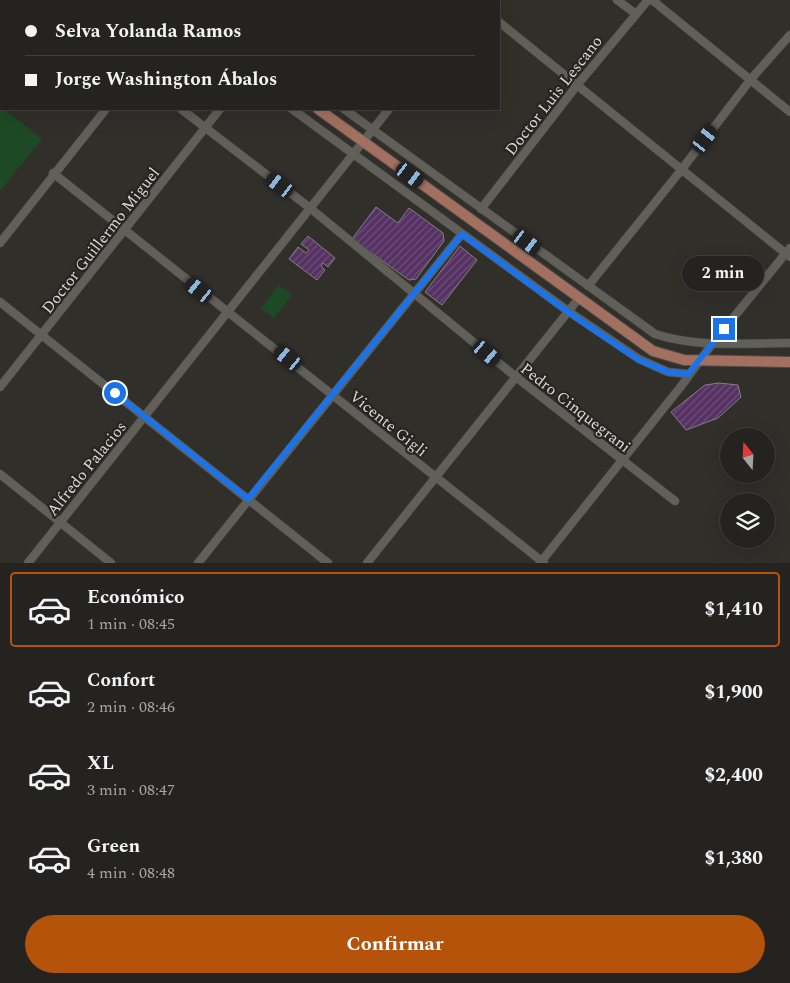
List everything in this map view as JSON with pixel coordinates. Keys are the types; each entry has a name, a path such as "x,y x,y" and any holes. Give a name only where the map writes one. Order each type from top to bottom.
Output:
{"main road":[{"path":"319,110 653,351 684,360 790,362"}],"street":[{"path":"617,0 636,14"},
{"name":"Doctor Luis Lescano","path":"482,209 578,84 648,0"},
{"path":"652,0 790,112"},
{"path":"500,23 789,253 688,374 682,385 542,562"},
{"path":"588,286 751,79 790,35"},
{"path":"0,243 105,110"},
{"name":"Pedro Cinquegrani","path":"182,110 310,208 516,377 674,502"},
{"name":"Doctor Guillermo Miguel","path":"0,387 219,110"},
{"path":"293,110 568,312 654,368 688,374"},
{"path":"345,110 655,334 682,341 712,344 790,343"},
{"name":"Alfredo Palacios","path":"28,563 388,110"},
{"name":"Vicente Gigli","path":"54,173 542,562"},
{"path":"198,563 462,234"},
{"path":"367,563 579,298"},
{"path":"0,302 328,563"},
{"path":"0,474 111,563"}],"green space":[{"path":"0,110 5,110 42,139 0,191"},
{"path":"279,285 292,295 274,318 261,308"}],"building":[{"path":"376,207 398,223 409,208 443,233 444,241 416,279 409,280 352,239"},
{"path":"308,236 335,258 328,267 323,263 321,266 325,270 317,280 289,259 298,247 306,253 309,250 301,244"},
{"path":"460,246 477,260 442,305 425,292"},
{"path":"719,383 738,385 741,397 718,418 686,430 671,412 705,385"}],"route":[{"path":"115,393 248,499 462,234 568,312 654,368 668,372 688,374 724,329"}]}
